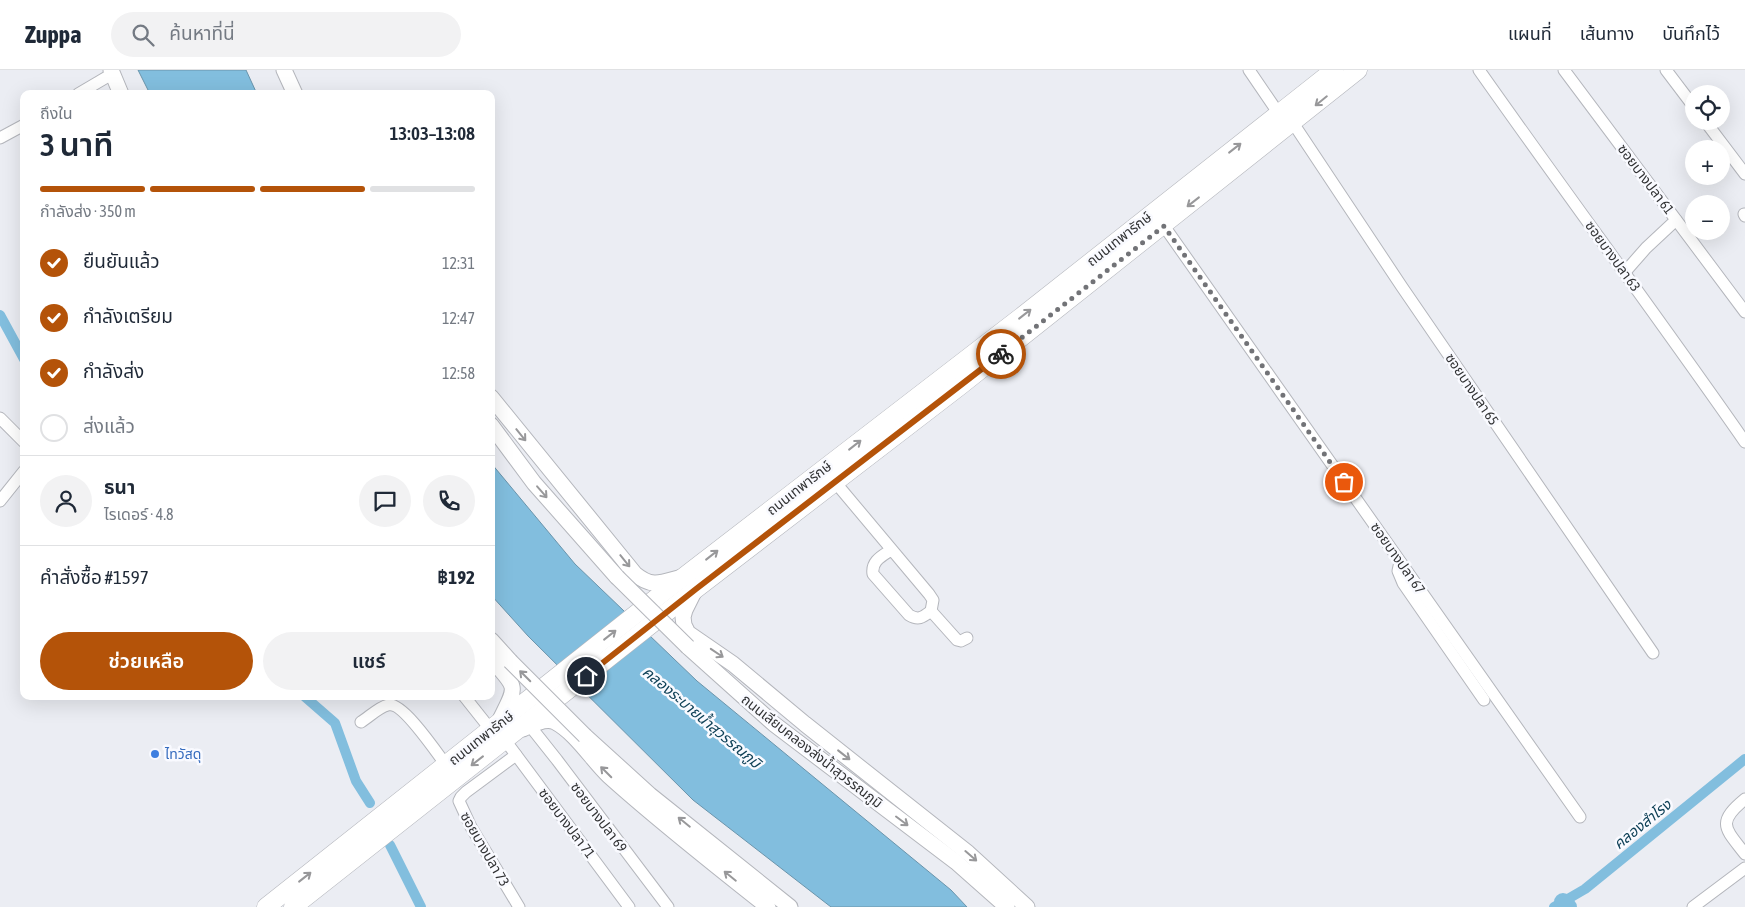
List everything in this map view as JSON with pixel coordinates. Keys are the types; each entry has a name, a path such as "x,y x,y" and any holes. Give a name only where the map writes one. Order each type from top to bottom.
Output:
{"main road":[{"path":"284,70 293,90"},
{"name":"ถนนเทพารักษ์","path":"690,583 835,482 1164,226 1286,118 1334,70"},
{"name":"ถนนเทพารักษ์","path":"293,907 501,732 1021,317 1286,118 1358,70"},
{"path":"111,72 119,90"},
{"path":"495,402 635,574 650,583 690,583 683,617 688,633 733,664 805,724 968,853 1027,907"},
{"name":"ถนนเลียบคลองส่งน้ำสุวรรณภูมิ","path":"495,430 534,483 611,570 688,648 774,724 956,862 1007,907"},
{"path":"495,644 585,736 650,795 790,907"},
{"path":"495,664 514,687 501,732 550,720 564,728 608,774 763,905"},
{"name":"ถนนเทพารักษ์","path":"266,907 446,765 501,732"}],"street":[{"name":"ซอยบางปลา 65","path":"1249,70 1286,118 1653,653"},
{"name":"ซอยบางปลา 63","path":"1479,70 1745,442"},
{"name":"ซอยบางปลา 61","path":"1564,70 1745,312"},
{"path":"1666,70 1685,95"},
{"path":"84,90 111,72"},
{"path":"0,138 20,127"},
{"path":"1712,130 1745,174"},
{"path":"1625,272 1646,248 1676,220"},
{"name":"ซอยบางปลา 67","path":"1164,226 1580,817"},
{"path":"0,418 20,438"},
{"path":"0,501 20,476"},
{"path":"835,482 929,594 932,600 931,611 922,618 914,619 909,615 874,574 872,568 874,563 891,550"},
{"path":"1400,562 1398,571 1402,581 1484,700"},
{"path":"931,611 957,640 961,641 967,638"},
{"name":"ซอยบางปลา 71","path":"468,700 501,732 516,755 630,907"},
{"path":"361,722 386,705 395,706 406,715 446,765"},
{"name":"ซอยบางปลา 69","path":"530,726 668,907"},
{"name":"ซอยบางปลา 73","path":"516,755 466,792 459,801 471,827 520,907"},
{"path":"1745,799 1729,814 1726,829 1745,854"},
{"path":"1693,907 1745,868"}],"water":[{"path":"138,70 246,70 255,90 148,90"},
{"name":"คลองระบายน้ำสุวรรณภูมิ","path":"495,468 575,564 697,681 951,890 967,907 831,907 693,800 528,636 495,599"}],"waterway":[{"path":"0,315 20,352"},
{"path":"309,700 335,723 356,781 370,803"},
{"name":"คลองสำโรง","path":"1554,907 1585,889 1745,759"},
{"path":"390,845 421,907"},
{"name":"คลองสำโรง","path":"1563,902 1568,907"}],"way so far":[{"path":"1001,354 1164,226 1344,482"}],"place":[{"name":"ไทวัสดุ","path":"155,754"}],"route":[{"path":"586,676 1001,354"}]}
